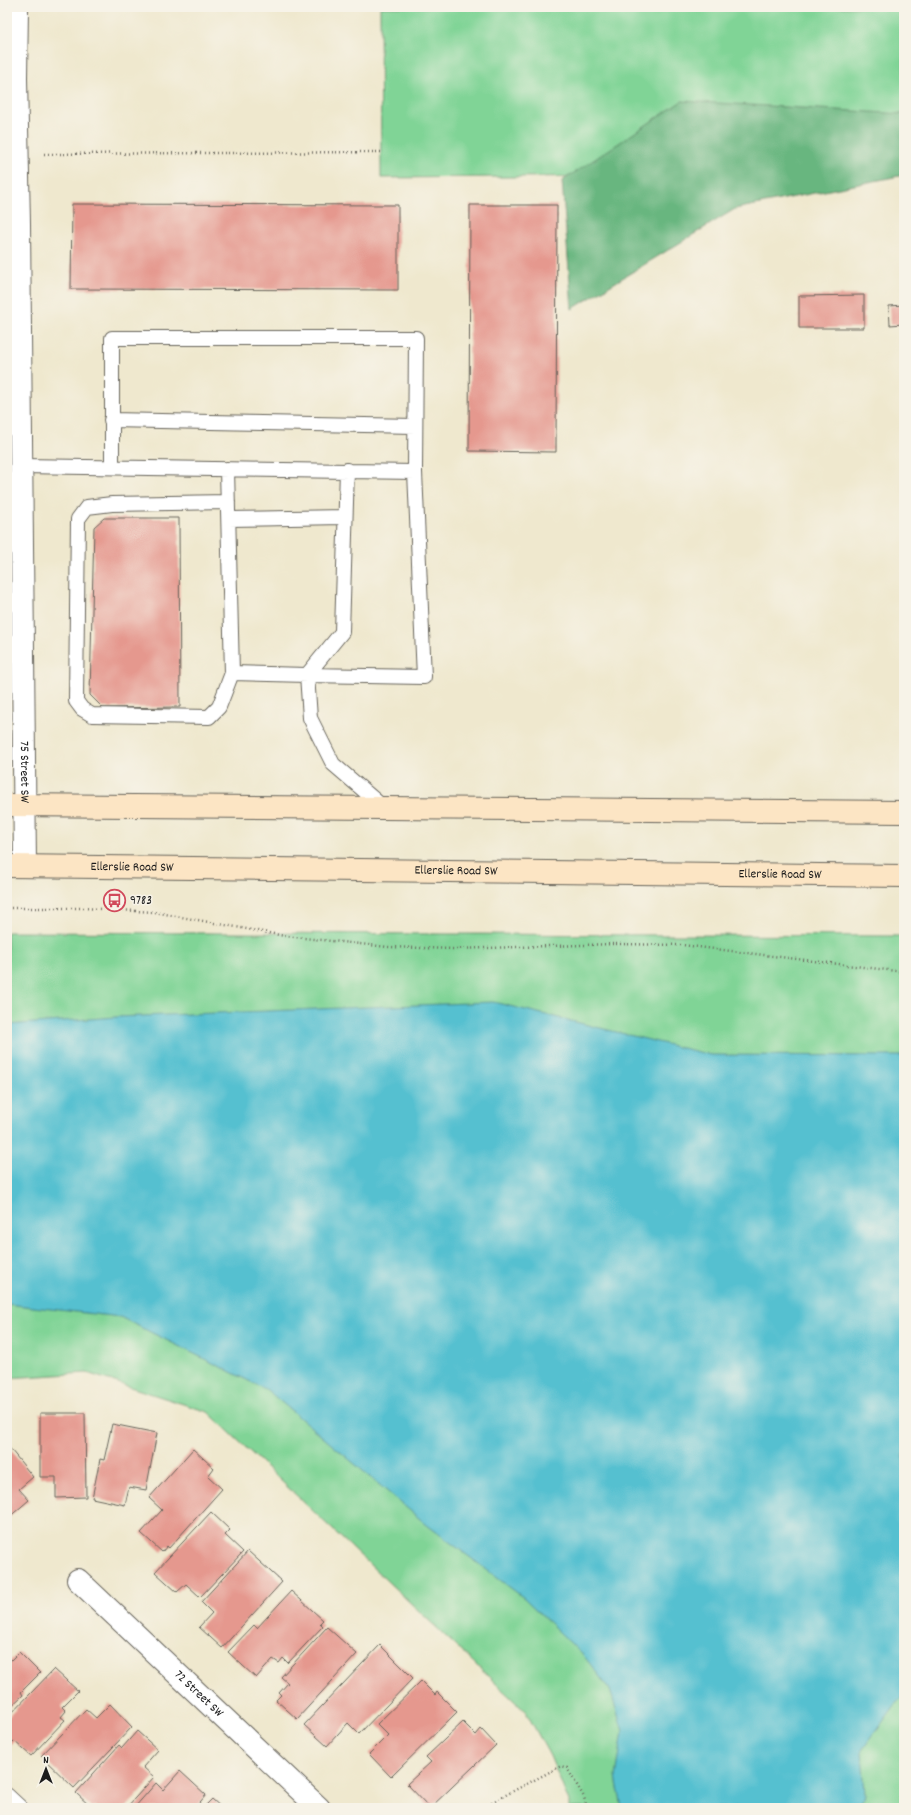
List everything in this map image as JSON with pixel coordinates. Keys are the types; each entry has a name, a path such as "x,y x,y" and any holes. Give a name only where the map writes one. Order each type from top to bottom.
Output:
{"main road":[{"path":"15,805 904,812"},
{"name":"Ellerslie Road SW","path":"16,866 904,876"}],"street":[{"name":"75 Street SW","path":"16,866 15,805 21,466 13,224 18,154 16,78 17,7"},
{"name":"72 Street SW","path":"78,1580 319,1808"}],"lane":[{"path":"112,467 112,338 416,338 415,472 424,677 232,673"},
{"path":"111,420 415,426"},
{"path":"21,466 415,472"},
{"path":"227,469 229,519 232,673 219,707 209,717 92,715 82,710 76,701 78,519 87,507 112,504 228,502"},
{"path":"347,470 344,517 342,632 307,675 310,718 333,764 383,807"},
{"path":"229,519 344,517"},
{"path":"7,1794 21,1808"}],"path":[{"path":"18,154 381,152"},
{"path":"7,908 84,908 154,912 285,936 388,946 455,949 616,944 682,945 904,972"},
{"path":"481,1808 561,1766 567,1768 584,1797 587,1808"}],"green space":[{"path":"380,7 904,7 904,174 381,178"},
{"path":"682,101 904,114 904,175 735,209 572,309 562,181"},
{"path":"7,932 904,936 904,1808 569,1808 569,1802 550,1756 526,1712 208,1412 87,1373 7,1378"}],"water":[{"path":"493,1002 711,1055 904,1056 904,1693 862,1750 865,1795 860,1808 622,1808 616,1777 623,1731 610,1690 584,1656 524,1598 427,1525 267,1390 120,1317 7,1304 7,1025 116,1017"}],"building":[{"path":"72,204 398,205 398,290 71,289"},
{"path":"470,205 557,205 556,452 469,451"},
{"path":"864,295 864,328 799,328 799,296"},
{"path":"904,305 904,324 890,325 889,306"},
{"path":"104,518 179,518 180,707 103,708 90,695 94,527"},
{"path":"40,1413 85,1413 86,1497 56,1498 56,1477 40,1477"},
{"path":"112,1424 157,1433 146,1490 129,1487 125,1505 92,1498 100,1459 104,1460"},
{"path":"7,1445 33,1477 19,1489 29,1500 7,1519"},
{"path":"193,1449 214,1468 208,1476 222,1489 169,1548 167,1546 162,1552 141,1533 162,1510 149,1498"},
{"path":"211,1512 230,1530 225,1535 243,1552 200,1597 186,1584 177,1592 155,1572"},
{"path":"248,1551 282,1582 222,1648 199,1627 212,1613 201,1602"},
{"path":"291,1591 323,1620 320,1623 323,1626 288,1663 283,1658 279,1663 273,1659 256,1678 228,1652 254,1625 257,1628"},
{"path":"327,1627 357,1654 297,1719 276,1700 281,1695 279,1693 288,1683 281,1677"},
{"path":"380,1645 413,1678 359,1734 348,1723 327,1746 304,1725"},
{"path":"19,1652 40,1673 21,1692 23,1695 7,1710 7,1664"},
{"path":"54,1669 78,1691 62,1707 66,1711 61,1717 65,1720 31,1756 14,1741 7,1748 7,1718"},
{"path":"421,1681 435,1695 437,1692 457,1712 391,1777 369,1754 388,1735 377,1724"},
{"path":"110,1704 132,1727 74,1788 41,1756 86,1709 96,1718"},
{"path":"463,1722 476,1735 481,1729 496,1745 430,1808 407,1784 431,1762 426,1757"},
{"path":"137,1731 158,1750 143,1767 154,1777 126,1808 97,1808 95,1806 92,1808 76,1793 119,1745 122,1748"},
{"path":"180,1771 206,1795 195,1808 134,1808 156,1783 163,1790"},
{"path":"212,1799 222,1808 203,1808"}],"place":[{"name":"9783","path":"114,901"}]}
